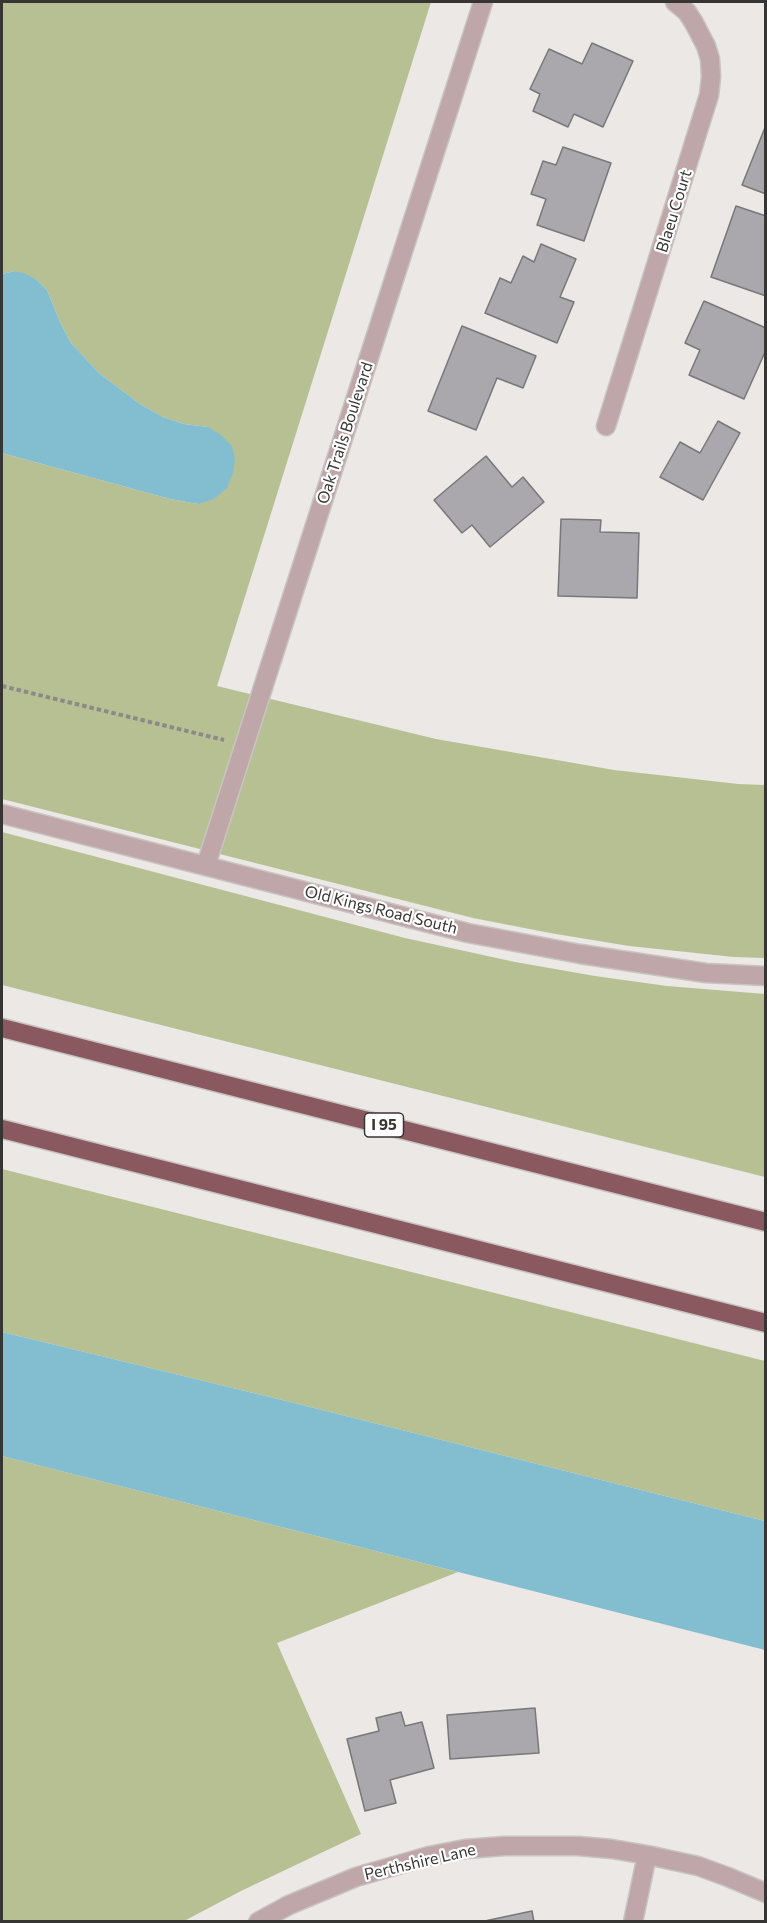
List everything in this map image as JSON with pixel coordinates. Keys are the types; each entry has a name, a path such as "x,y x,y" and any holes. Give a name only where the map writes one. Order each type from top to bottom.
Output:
{"highway":[{"name":"I 95","path":"2,1028 765,1222"},
{"path":"2,1129 765,1323"}],"street":[{"name":"Oak Trails Boulevard","path":"206,865 483,2"},
{"name":"Blaeu Court","path":"606,426 709,95 710,59 706,46 687,12 675,2"},
{"name":"Old Kings Road South","path":"2,814 468,933 580,954 694,971 765,976"},
{"name":"Perthshire Lane","path":"258,1922 299,1900 356,1877 395,1865 465,1849 541,1844 612,1849 698,1866 728,1876 765,1893"},
{"path":"633,1922 647,1855"}],"path":[{"path":"2,686 245,745"}],"green space":[{"path":"2,2 431,2 217,686 436,739 614,770 765,785 765,958 629,946 473,918 2,799 2,453 170,499 198,504 208,427 184,424 163,417 140,404 99,373 71,343 47,290 37,280 15,271 2,274"},
{"path":"2,832 405,938 515,962 667,986 765,994 765,1177 2,985"},
{"path":"2,1169 765,1361 765,1521 2,1332"},
{"path":"2,1456 458,1572 277,1643 361,1834 184,1921 2,1921"}],"water":[{"path":"15,271 37,280 47,290 71,343 99,373 140,404 163,417 184,424 208,427 232,446 235,459 227,488 214,499 198,504 170,499 2,453 2,274"},
{"path":"2,1332 765,1521 765,1650 2,1456"}],"building":[{"path":"592,43 633,61 603,127 574,114 568,127 533,111 540,94 530,89 549,49 582,64"},
{"path":"766,125 766,194 742,185"},
{"path":"563,147 611,163 584,241 537,225 546,199 531,194 543,161 556,165"},
{"path":"736,206 766,216 766,296 711,277"},
{"path":"541,244 576,259 560,297 574,302 557,343 485,313 500,278 511,283 523,256 534,262"},
{"path":"704,301 766,328 766,350 744,399 689,375 700,350 685,343"},
{"path":"462,326 536,356 523,388 497,378 476,430 428,411"},
{"path":"718,421 740,433 703,500 660,477 680,442 700,453"},
{"path":"486,456 512,487 523,477 544,502 490,547 472,525 462,533 434,500"},
{"path":"561,519 601,520 600,532 639,533 637,598 558,596"},
{"path":"535,1708 539,1753 450,1759 447,1715"},
{"path":"401,1712 405,1726 422,1722 434,1768 390,1780 396,1803 365,1811 347,1739 379,1731 376,1718"},
{"path":"532,1911 534,1922 480,1922"}]}
